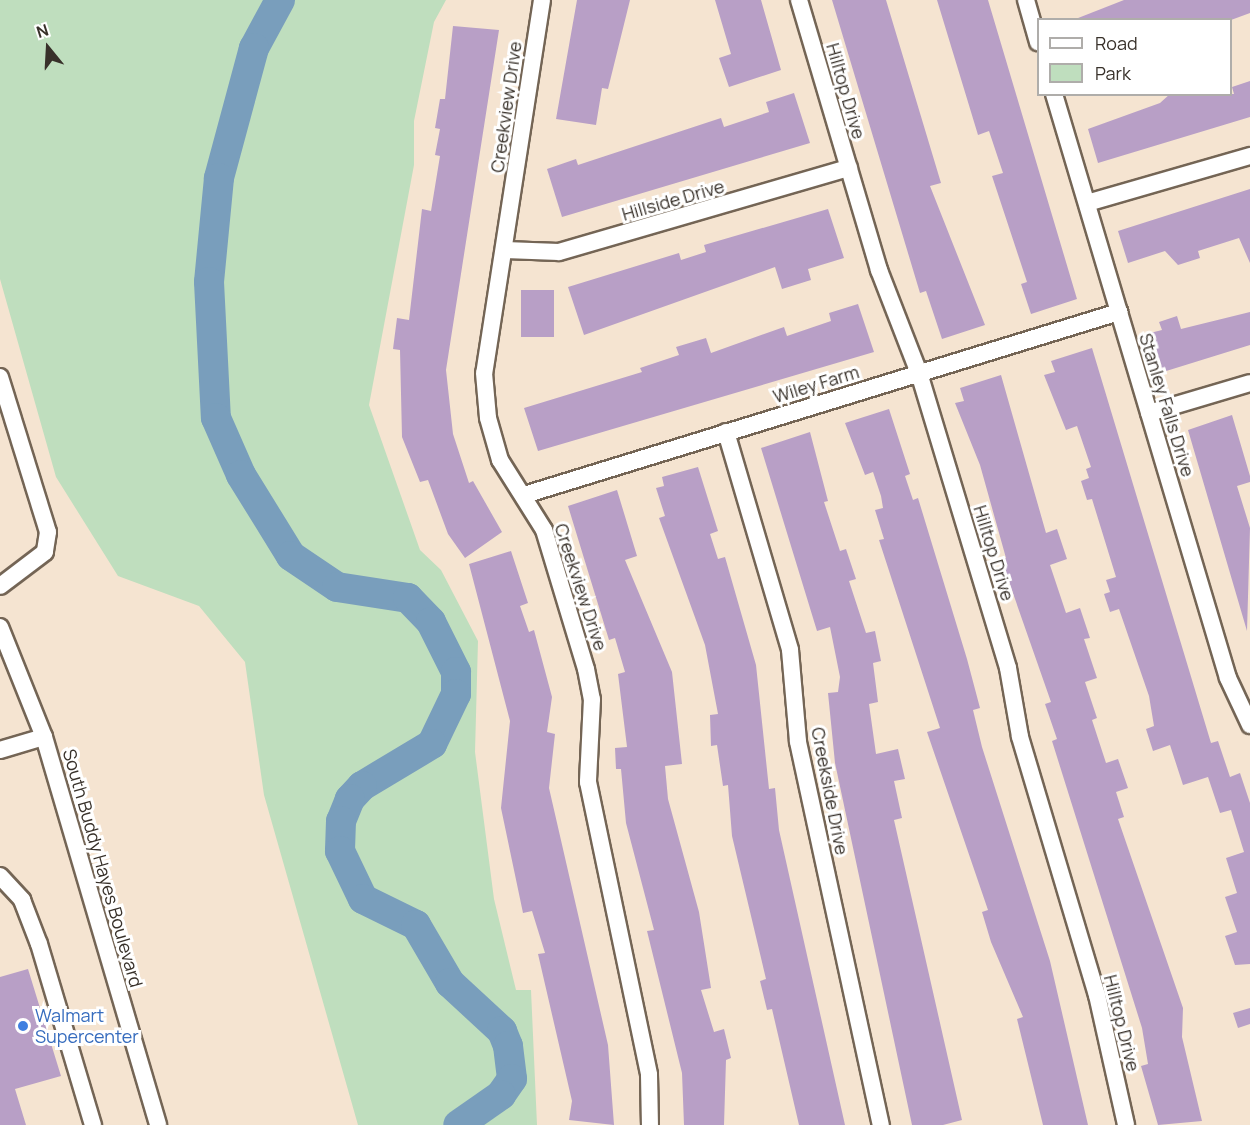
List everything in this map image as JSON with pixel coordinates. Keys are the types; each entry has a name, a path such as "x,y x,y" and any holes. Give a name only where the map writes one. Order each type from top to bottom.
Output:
{"street":[{"name":"Creekview Drive","path":"542,0 505,250 484,373 488,418 500,460 544,530 586,669 592,699 588,782 649,1075 650,1125"},
{"name":"Hilltop Drive","path":"799,0 879,270 920,372 1008,668 1020,737 1097,995 1126,1125"},
{"path":"1026,0 1037,38"},
{"name":"Stanley Falls Drive","path":"1055,96 1228,678 1250,725"},
{"path":"1087,203 1250,156"},
{"name":"Hillside Drive","path":"505,250 559,252 849,168"},
{"name":"Wiley Farm","path":"524,495 1119,312"},
{"path":"0,377 48,532 45,552 0,586"},
{"path":"1149,412 1250,383"},
{"name":"Creekside Drive","path":"726,432 790,650 798,742 881,1125"},
{"name":"South Buddy Hayes Boulevard","path":"0,627 44,737 158,1125"},
{"path":"0,750 44,737"},
{"path":"0,876 22,900 39,944 93,1125"}],"green space":[{"path":"0,0 446,0 434,22 414,121 414,165 369,405 420,550 441,570 478,641 475,752 494,899 516,990 531,990 537,1125 358,1125 264,795 245,662 199,606 118,576 56,477 0,279"}],"building":[{"path":"577,0 630,0 608,89 602,88 596,125 556,119"},
{"path":"715,0 761,0 781,70 729,87 719,58 731,54"},
{"path":"832,0 886,0 941,183 930,186 985,325 942,339 926,291 920,293"},
{"path":"937,0 988,0 1077,299 1031,314 1021,284 1027,282 992,176 1003,173 989,131 978,135"},
{"path":"1124,0 1250,0 1250,13 1232,20 1078,18"},
{"path":"453,26 499,30 446,370 453,434 469,483 473,481 502,532 465,558 448,534 428,480 420,482 402,437 400,350 393,349 397,318 409,320 422,209 431,211 440,156 435,155 440,129 435,128 440,99 445,99"},
{"path":"1250,81 1250,117 1098,163 1088,129 1160,103 1168,96 1232,96 1234,94 1232,87"},
{"path":"794,93 810,143 562,217 547,169 576,159 578,165 721,118 724,127 769,112 766,102"},
{"path":"1250,189 1250,263 1239,238 1198,251 1200,258 1178,265 1165,251 1128,263 1118,231"},
{"path":"828,209 844,258 808,269 811,280 782,289 775,267 584,335 568,287 679,253 681,260 706,252 704,245"},
{"path":"521,290 554,290 554,337 521,337"},
{"path":"858,304 874,352 538,451 524,408 642,372 640,368 679,355 676,347 706,338 711,353 784,327 787,336 831,321 829,313"},
{"path":"1250,312 1250,345 1163,372 1150,333 1162,330 1159,322 1177,316 1181,329"},
{"path":"1092,348 1211,743 1218,741 1230,777 1240,773 1250,803 1250,964 1235,965 1225,936 1237,932 1225,897 1237,893 1226,858 1244,852 1231,810 1220,813 1208,777 1183,785 1170,745 1153,751 1146,729 1154,726 1149,696 1119,609 1110,612 1104,594 1110,592 1106,580 1116,577 1092,499 1087,500 1081,481 1089,478 1086,469 1091,467 1077,426 1066,430 1044,375 1055,372 1051,361"},
{"path":"1001,375 1046,533 1057,529 1067,559 1050,565 1066,613 1080,608 1090,638 1084,639 1097,678 1085,682 1097,718 1092,720 1106,763 1118,759 1128,788 1116,792 1124,817 1118,819 1183,1008 1182,1037 1202,1121 1158,1125 1141,1066 1148,1064 1142,1028 1052,741 1057,739 1045,704 1051,702 1001,559 1006,558 980,465 955,403 964,401 960,388"},
{"path":"889,409 910,474 905,476 913,500 918,498 967,659 980,708 973,710 982,747 1050,961 1088,1125 1043,1125 1017,1019 1023,1017 991,942 982,912 988,910 927,732 940,728 879,540 884,539 875,510 883,508 881,496 873,472 865,475 845,423"},
{"path":"1232,415 1250,476 1250,482 1237,486 1250,528 1247,631 1188,430"},
{"path":"810,432 828,501 824,502 840,551 846,549 856,579 849,581 866,633 875,631 881,661 873,663 878,702 869,704 876,754 898,749 905,779 894,781 902,818 894,820 962,1120 943,1125 912,1125 835,763 828,693 838,692 840,677 830,627 817,631 761,448"},
{"path":"698,467 718,531 710,534 718,559 725,557 756,665 769,789 775,788 779,830 845,1125 799,1125 772,1009 767,1010 760,981 766,979 732,836 728,785 723,786 717,745 711,746 710,715 718,714 705,645 659,518 665,516 656,488 664,486 662,477"},
{"path":"617,490 637,556 625,560 672,672 682,764 665,766 668,799 699,912 711,988 701,990 714,1032 724,1029 731,1058 726,1060 724,1125 684,1125 682,1073 647,931 654,930 626,823 621,769 616,769 615,748 627,747 618,674 625,672 615,638 609,640 568,506"},
{"path":"511,551 528,603 520,606 529,632 534,630 552,697 547,732 555,734 549,788 608,1045 614,1125 569,1120 572,1101 538,954 545,953 532,911 523,913 501,808 510,721 469,564"},
{"name":"Walmart Supercenter","path":"28,969 61,1076 15,1089 26,1125 0,1125 0,977"},
{"path":"1250,1008 1250,1024 1238,1028 1233,1013"}],"waterway":[{"path":"280,0 254,48 219,178 209,282 216,418 241,475 291,556 337,587 408,598 431,622 456,672 456,694 432,744 362,786 350,799 341,821 340,851 363,899 416,925 450,983 502,1031 508,1046 512,1079 501,1095 458,1125"}],"place":[{"name":"Walmart Supercenter","path":"23,1026"}]}
